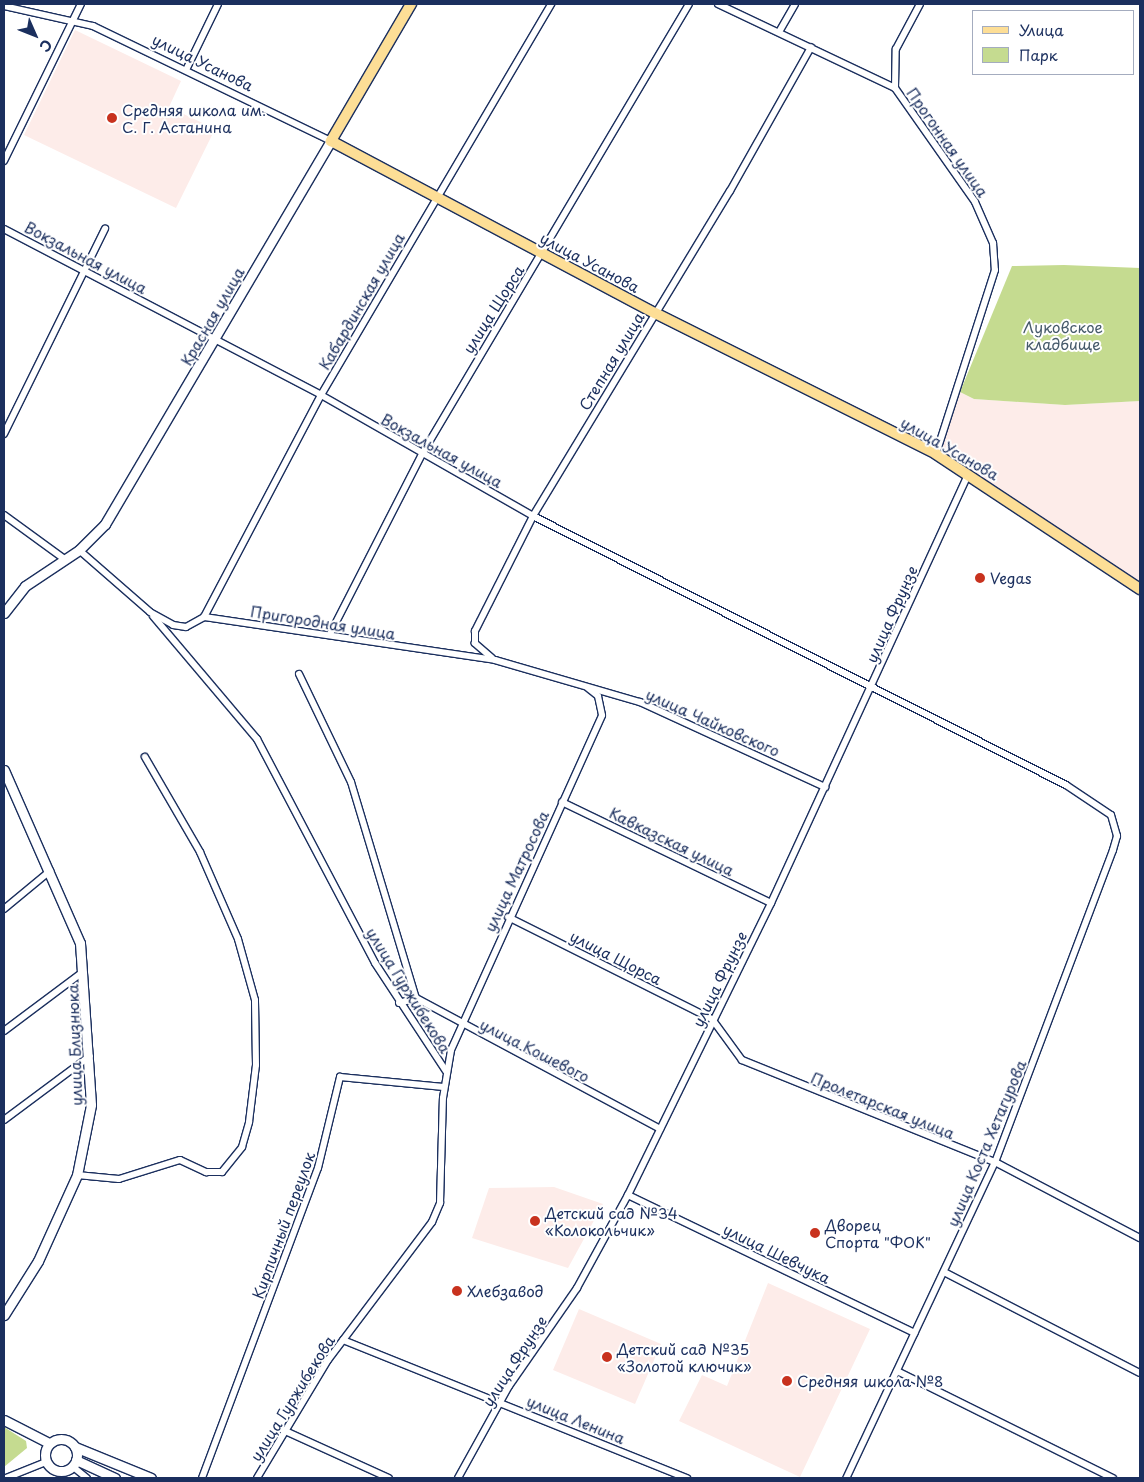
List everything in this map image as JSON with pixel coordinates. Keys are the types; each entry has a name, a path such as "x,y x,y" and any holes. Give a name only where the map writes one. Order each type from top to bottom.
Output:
{"main road":[{"name":"Красная улица","path":"331,141 411,4"},
{"name":"улица Усанова","path":"331,141 655,313 936,454 1140,589"}],"street":[{"path":"4,161 81,4"},
{"path":"186,70 218,4"},
{"name":"Кабардинская улица","path":"204,617 321,395 436,196 551,4"},
{"name":"улица Щорса","path":"330,634 422,454 689,4"},
{"name":"Прогонная улица","path":"718,4 895,88 976,202 993,243 995,270 988,303 936,454"},
{"path":"779,32 795,4"},
{"path":"895,88 896,49 920,4"},
{"name":"улица Усанова","path":"4,6 73,20 186,70 331,141"},
{"name":"Степная улица","path":"495,660 475,643 475,631 533,516 811,47"},
{"name":"Красная улица","path":"4,613 25,586 62,558 79,550 119,503 331,141"},
{"name":"Вокзальная улица","path":"4,229 321,395 533,516 871,689 1066,785 1111,815 1117,836"},
{"path":"4,434 105,229"},
{"name":"улица Фрунзе","path":"458,1478 501,1402 577,1288 628,1195 712,1020 771,903 871,689 968,474"},
{"path":"4,515 62,558"},
{"name":"Пригородная улица","path":"79,550 150,612 186,627 204,617 330,634 495,660 588,688"},
{"name":"улица Гуржибекова","path":"150,612 258,739 340,902 399,1003 446,1071 440,1203 419,1243 343,1340 283,1430 257,1478"},
{"name":"улица Гуржибекова","path":"299,674 351,782 416,998"},
{"name":"улица Чайковского","path":"588,688 640,702 825,787"},
{"name":"улица Матросова","path":"446,1071 460,1025 602,715 598,696 588,688"},
{"path":"77,1175 119,1179 180,1160 206,1172 222,1172 242,1147 249,1122 256,1065 255,1000 238,939 200,852 146,757"},
{"name":"улица Близнюка","path":"4,770 73,921 84,971 90,1056 90,1125 77,1175 38,1261 4,1315"},
{"name":"Кавказская улица","path":"562,802 771,903"},
{"name":"улица Коста Хетагурова","path":"846,1478 994,1162 1117,836"},
{"path":"4,910 50,871"},
{"name":"улица Щорса","path":"508,917 712,1020"},
{"path":"4,1031 84,971"},
{"path":"399,1003 416,998"},
{"name":"улица Кошевого","path":"416,998 460,1025 660,1129"},
{"name":"Пролетарская улица","path":"712,1020 742,1060 994,1162 1140,1238"},
{"path":"4,1120 90,1056"},
{"name":"Кирпичный переулок","path":"202,1478 318,1168 340,1077 444,1087"},
{"name":"улица Шевчука","path":"628,1195 915,1333"},
{"path":"944,1272 1140,1373"},
{"name":"улица Ленина","path":"343,1340 687,1478"},
{"path":"897,1371 1113,1478"},
{"path":"4,1420 49,1443 66,1439 75,1447 151,1478"},
{"path":"283,1430 389,1478"},
{"path":"46,1462 49,1443"},
{"path":"75,1447 74,1463 87,1478"},
{"path":"46,1462 55,1470 74,1463 115,1478"},
{"path":"6,1478 46,1462"}],"shaded area":[{"name":"Средняя школа им. C. Г. Астанина","path":"75,30 181,81 169,107 215,129 176,208 24,135"},
{"path":"960,392 974,399 1065,405 1140,401 1140,589 936,454"},
{"name":"Детский сад №34 «Колокольчик»","path":"554,1187 603,1204 568,1268 472,1238 489,1188"},
{"name":"Средняя школа №8","path":"768,1283 870,1329 800,1477 679,1421 702,1375 727,1386"},
{"name":"Детский сад №35 «Золотой ключик»","path":"579,1309 661,1344 635,1404 553,1370"}],"green space":[{"name":"Луковское кладбище","path":"1064,265 1140,268 1140,401 1065,405 974,399 960,392 1012,266"},
{"path":"4,1427 26,1441 27,1448 4,1467"}],"place":[{"name":"Средняя школа им. C. Г. Астанина","path":"112,118"},
{"name":"Vegas","path":"980,578"},
{"name":"Детский сад №34 «Колокольчик»","path":"535,1221"},
{"name":"Дворец Спорта \"ФОК\"","path":"815,1233"},
{"name":"Хлебзавод","path":"457,1291"},
{"name":"Детский сад №35 «Золотой ключик»","path":"607,1357"},
{"name":"Средняя школа №8","path":"787,1381"}]}
